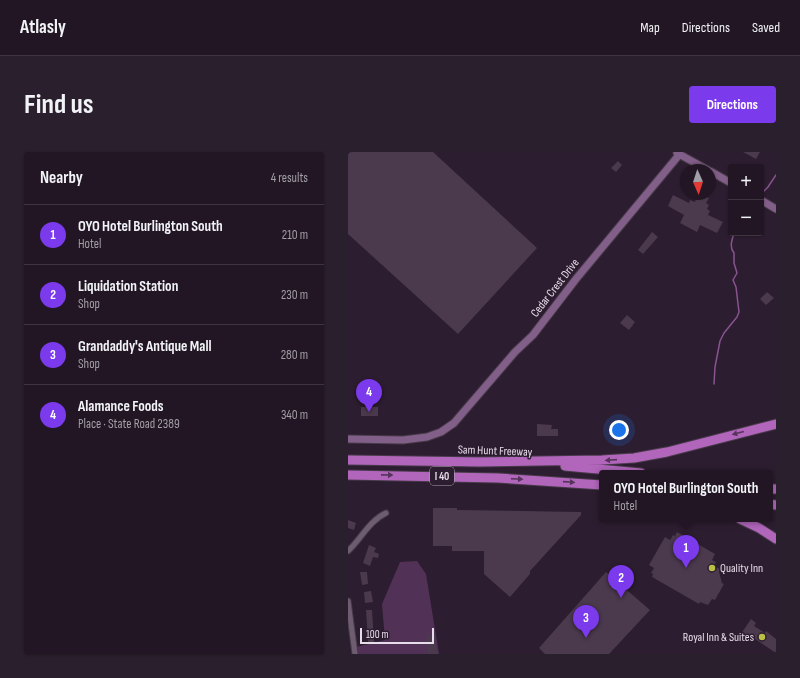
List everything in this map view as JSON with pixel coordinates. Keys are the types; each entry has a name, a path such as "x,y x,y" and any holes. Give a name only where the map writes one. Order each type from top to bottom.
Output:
{"highway":[{"path":"477,462 634,458 667,452 776,424"},
{"name":"Sam Hunt Freeway","path":"348,460 477,462 572,466 611,470"},
{"name":"I 40","path":"348,475 498,478 599,485"},
{"path":"746,522 776,539"}],"street":[{"path":"678,153 697,164"},
{"name":"Cedar Crest Drive","path":"348,439 403,440 427,437 441,432 462,416 515,352 533,335 584,268 678,153"},
{"path":"716,175 728,181"},
{"path":"764,202 776,209"},
{"path":"348,551 374,521 386,513"},
{"path":"348,600 355,654"}],"shaded area":[{"path":"417,561 426,574 439,654 356,654 356,647 385,640 382,604 400,562"}],"building":[{"path":"348,152 433,152 537,248 458,334 348,234"},
{"path":"743,152 760,152 756,159"},
{"path":"618,161 622,165 616,172 611,168"},
{"path":"673,195 680,198 680,200 689,203 690,200 695,202 696,200 708,200 706,203 709,205 707,209 710,211 708,215 723,222 717,233 700,225 697,232 680,223 684,215 668,206"},
{"path":"652,232 658,237 643,254 638,250"},
{"path":"767,292 774,298 766,305 760,299"},
{"path":"627,315 635,322 629,330 620,323"},
{"path":"361,407 378,407 378,416 361,416"},
{"path":"537,424 552,425 551,429 558,429 558,436 537,436"},
{"path":"433,508 457,508 457,510 581,512 581,515 530,571 530,574 510,597 484,574 484,551 452,551 452,546 433,546"},
{"path":"348,520 356,523 354,530 348,528"},
{"name":"Quality Inn","path":"677,532 715,554 712,560 716,562 714,566 720,569 719,572 722,583 724,584 715,600 712,599 708,605 700,602 699,604 652,577 653,574 651,573 654,568 649,565 665,537 670,540"},
{"path":"369,545 376,548 374,552 379,554 378,558 373,557 370,566 363,563"},
{"path":"360,572 367,572 368,584 362,585"},
{"path":"606,572 650,610 609,654 545,654 539,648"},
{"path":"371,591 373,602 365,603 364,592"},
{"path":"366,610 372,610 374,642 368,642"},
{"name":"Royal Inn & Suites","path":"751,619 756,623 754,626 765,633 766,631 776,639 776,653 749,635 747,638 741,634"},
{"path":"426,635 435,635 437,654 428,654"}],"waterway":[{"path":"764,191 776,175"},
{"path":"714,384 715,367 720,341 739,312 736,287 733,280 737,273 734,263 734,253 731,246 733,236"}],"place":[{"name":"Alamance Foods","path":"369,412"},
{"name":"OYO Hotel Burlington South","path":"686,568"},
{"name":"Quality Inn","path":"712,568"},
{"name":"Liquidation Station","path":"621,598"},
{"name":"Royal Inn & Suites","path":"762,637"},
{"name":"Grandaddy's Antique Mall","path":"586,638"}]}
